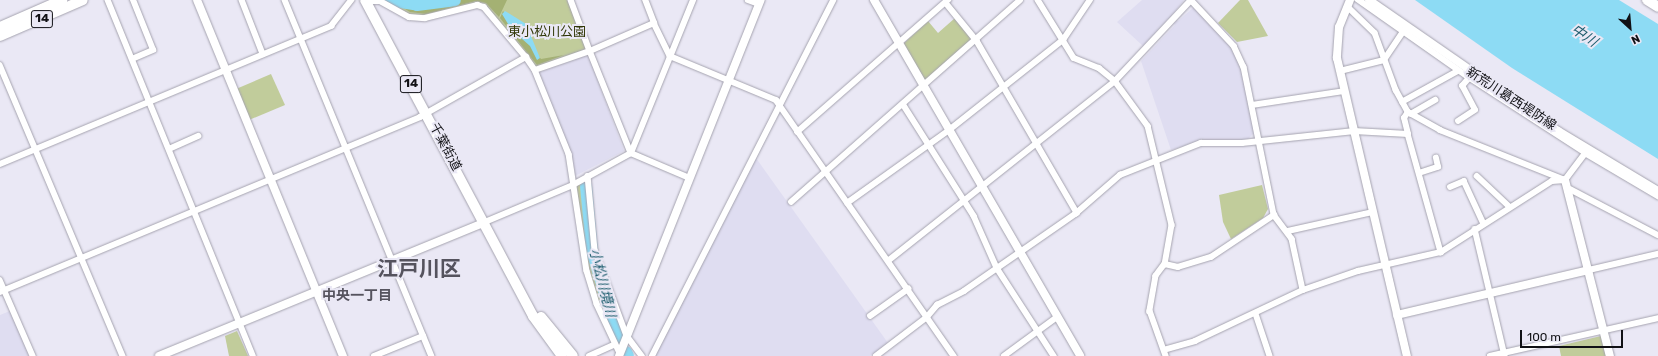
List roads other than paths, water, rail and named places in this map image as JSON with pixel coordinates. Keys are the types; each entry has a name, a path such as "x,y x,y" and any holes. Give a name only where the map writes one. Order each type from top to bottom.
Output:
{"highway":[{"name":"14","path":"0,27 62,0"},
{"name":"14","path":"0,36 83,0"},
{"path":"1647,0 1658,7"},
{"name":"千葉街道","path":"365,1 524,294 538,324 560,355"},
{"name":"千葉街道","path":"524,294 573,356"}],"street":[{"path":"108,0 253,356"},
{"path":"132,59 153,50 133,0"},
{"path":"197,0 343,356"},
{"path":"242,0 264,54"},
{"path":"286,0 432,356"},
{"path":"0,164 331,26 351,0"},
{"path":"571,0 631,153 690,178"},
{"path":"645,0 670,56 780,105 954,356"},
{"path":"159,356 573,185 631,153 693,0"},
{"path":"619,354 760,2 748,0"},
{"path":"652,356 833,0"},
{"path":"874,0 1018,252 1080,356"},
{"path":"791,202 924,87 1020,0"},
{"path":"1038,0 1074,58 1099,68 1115,81 1148,126 1155,162 1172,225 1165,264 1156,276 1150,311 1166,356"},
{"path":"847,203 948,131 1063,40 1090,0"},
{"path":"888,261 1115,81 1191,0 1234,46 1244,67 1274,215 1288,231 1303,290"},
{"path":"1358,0 1458,71 1557,133 1585,153 1658,196"},
{"name":"新荒川葛西堤防線","path":"1369,0 1557,133 1658,191"},
{"path":"365,1 380,1 409,17 425,18 477,5 484,7 526,57 535,70 569,154 587,272 614,345 619,354"},
{"path":"798,132 947,1 977,40 1077,213"},
{"path":"1407,356 1340,71 1337,36 1349,4 1375,33 1384,60 1402,102 1409,113 1440,130 1565,180 1570,189 1610,356"},
{"path":"535,70 590,51 654,23"},
{"path":"1340,71 1384,60 1403,32"},
{"path":"2,291 193,210 427,114 526,57"},
{"path":"0,65 123,356"},
{"path":"1402,102 1458,71"},
{"path":"1458,121 1475,110 1462,86 1469,78"},
{"path":"1252,105 1344,91"},
{"path":"1435,100 1409,113 1404,118 1441,252"},
{"path":"904,104 965,200 997,268 1054,356"},
{"path":"876,356 927,317 937,304 964,291 1018,252 1077,213 1120,175 1201,143 1258,142 1354,131 1408,134"},
{"path":"168,149 198,136"},
{"path":"1164,350 1195,341 1256,314 1303,290 1441,252 1552,181 1565,180 1585,153"},
{"path":"1419,173 1438,167 1436,158"},
{"path":"588,176 595,250 627,336 642,356"},
{"path":"1477,176 1510,208"},
{"path":"1450,187 1464,181 1484,224"},
{"path":"1570,189 1658,235"},
{"path":"1288,231 1373,212"},
{"path":"1165,264 1178,267 1211,257 1221,248 1274,215"},
{"path":"1475,229 1505,354"},
{"path":"1397,315 1658,254"},
{"path":"0,280 2,291 33,356"},
{"path":"870,316 908,289"},
{"path":"1256,314 1270,356"},
{"path":"1004,356 1057,317"},
{"path":"1490,356 1505,354 1658,318"},
{"path":"374,356 423,336"},
{"path":"589,356 614,345"}],"water":[{"name":"中川","path":"1415,0 1619,0 1658,24 1658,159 1512,68"},
{"path":"505,11 526,24 540,58 537,60 530,46 511,29 502,14"}],"waterway":[{"name":"小松川境川","path":"387,0 417,5 455,0"},
{"name":"小松川境川","path":"586,186 592,251 619,340"},
{"path":"626,352 628,356"}],"district":[{"name":"江戸川区","path":"419,269"},
{"name":"中央一丁目","path":"357,296"}],"park label":[{"name":"東小松川公園","path":"547,32"}]}
